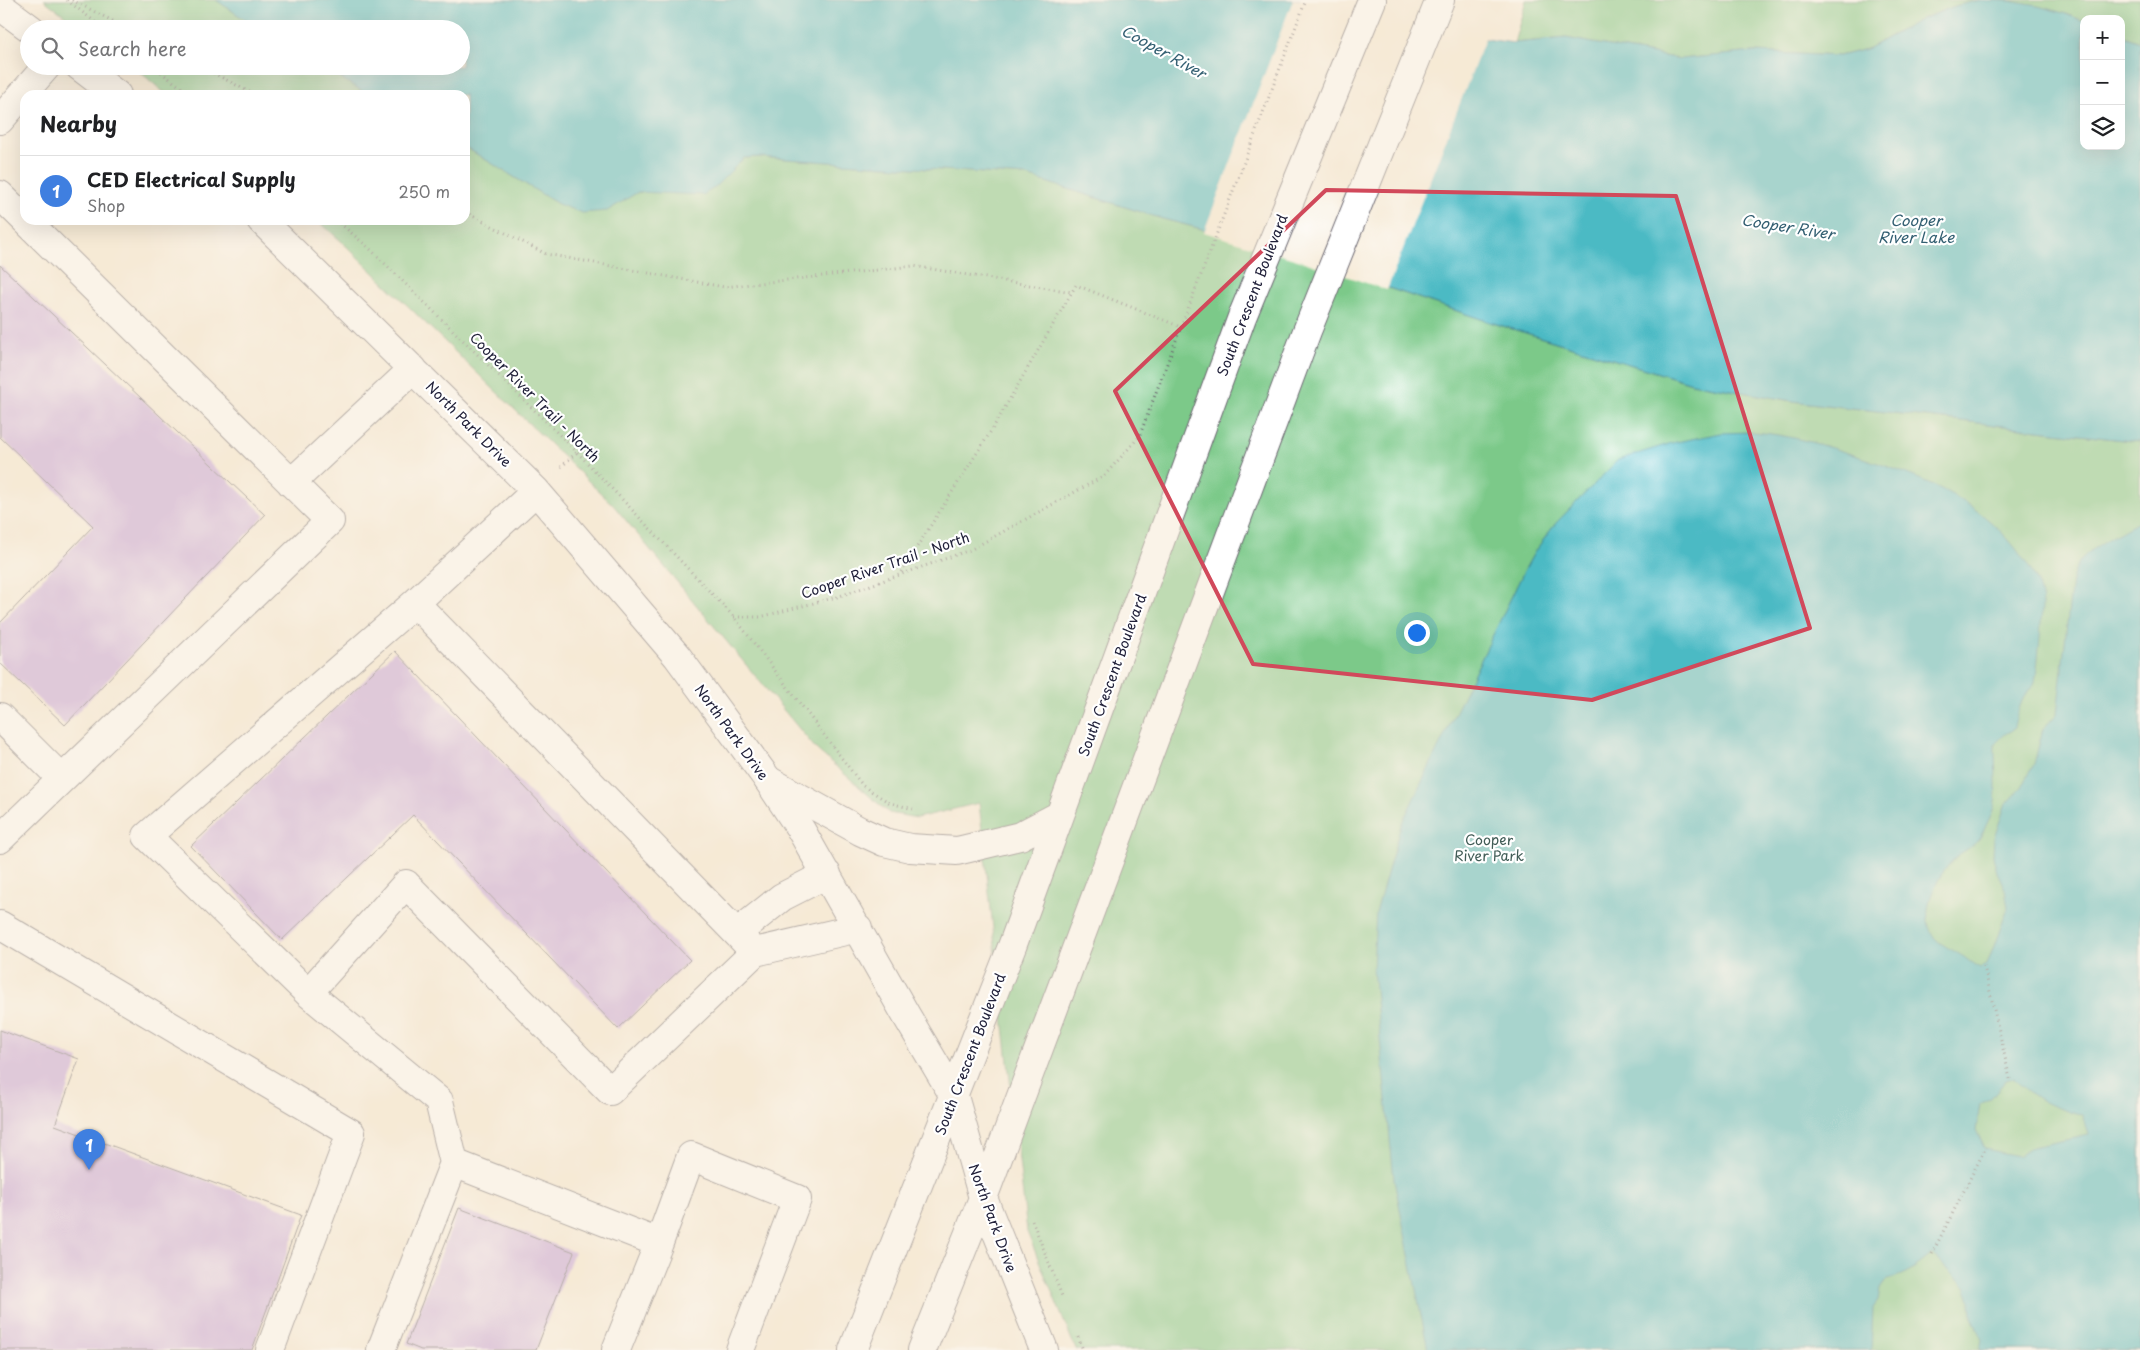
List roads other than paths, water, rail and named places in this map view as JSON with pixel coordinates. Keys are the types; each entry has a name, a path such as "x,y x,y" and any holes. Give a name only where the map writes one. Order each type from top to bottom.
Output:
{"main road":[{"name":"South Crescent Boulevard","path":"853,1350 954,1096 1060,815 1242,317 1372,0"},
{"path":"922,1350 983,1198 1307,331 1440,0"},
{"path":"0,6 20,21"},
{"path":"26,90 39,75"},
{"path":"91,75 110,90"},
{"path":"0,120 20,97"},
{"path":"0,195 20,215"},
{"path":"0,838 330,521 30,225"},
{"name":"North Park Drive","path":"266,225 536,491 677,656 768,780 827,874 954,1096 983,1198 1044,1350"},
{"path":"291,483 413,369"},
{"path":"381,1350 454,1163 439,1102 308,993 147,836 415,603 536,491"},
{"path":"415,603 746,942"},
{"path":"0,716 62,779"},
{"path":"768,780 860,831 884,842 910,848 957,851 1020,836 1060,815"},
{"path":"308,993 406,884 610,1091 746,942 782,897 827,874"},
{"path":"0,925 351,1134 270,1350"},
{"path":"746,942 858,928"},
{"path":"616,1350 659,1243 691,1156 797,1199 740,1350"},
{"path":"454,1163 659,1243"}],"water":[{"name":"Cooper River Lake","path":"216,0 1300,0 1357,20 1514,43 1566,38 1680,59 1754,52 1839,56 1867,49 1922,19 1955,6 1980,0 2009,1 2038,6 2080,19 2080,150 2125,150 2125,36 2140,42 2140,442 1792,401 1692,383 1493,323 1305,260 1163,219 1027,176 759,157 744,158 714,188 703,195 638,192 607,211 582,213 558,204 470,150 470,90 361,90 335,75 470,75 470,20 246,20"},
{"path":"1754,432 1781,435 1807,441 1906,473 1928,483 1971,506 1990,521 2008,539 2034,576 2039,588 2042,606 2034,685 2023,700 2016,717 2014,729 2005,734 1995,744 1996,780 1994,808 1985,828 1976,842 1948,865 1936,884 1928,906 1929,928 1936,940 1981,968 1987,965 2008,908 2005,889 1997,872 1993,856 1994,838 2006,803 2022,788 2034,764 2043,729 2057,714 2074,573 2080,561 2091,551 2140,521 2140,1350 1980,1350 1982,1339 1972,1317 1971,1301 1965,1286 1932,1254 1911,1270 1900,1276 1887,1279 1880,1289 1878,1301 1873,1308 1871,1350 1428,1350 1394,1179 1373,969 1376,913 1401,825 1524,571 1535,551 1556,523 1618,460 1672,443 1721,433","holes":["2013,1078 2037,1098 2053,1106 2083,1114 2089,1135 2032,1147 2018,1156 1985,1149 1976,1130 1980,1104 1990,1099 2006,1080"]}],"place":[{"name":"CED Electrical Supply","path":"89,1170"}],"water label":[{"name":"Cooper River","path":"1164,51"},
{"name":"Cooper River","path":"1788,226"}],"park label":[{"name":"Cooper River Park","path":"1489,848"}]}
